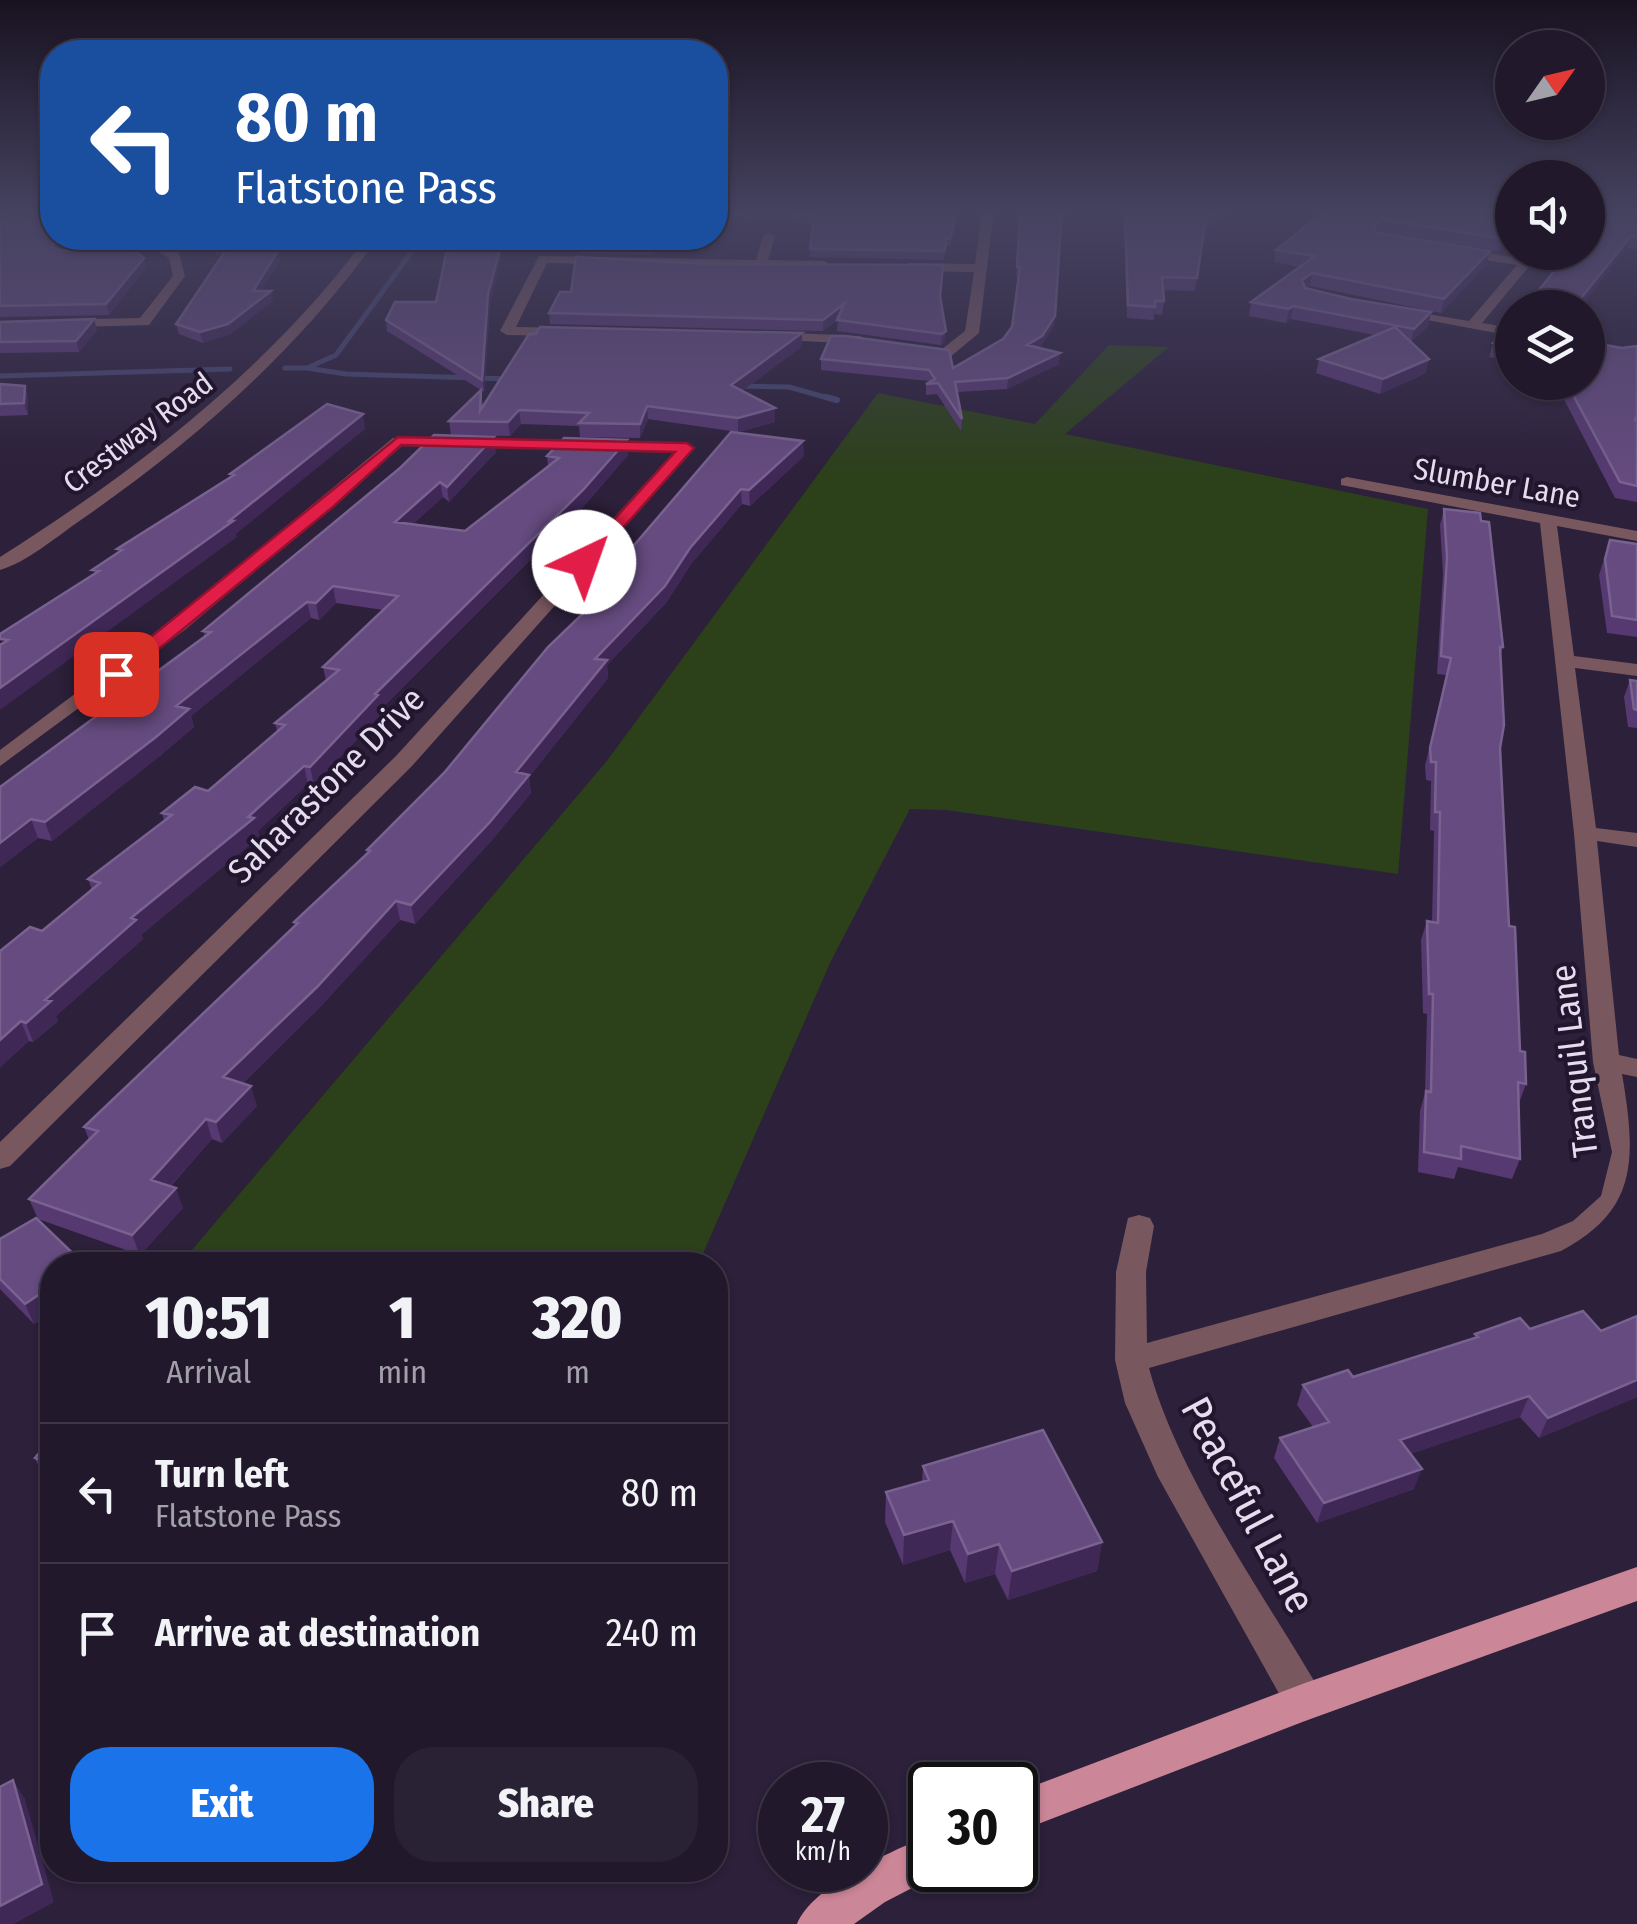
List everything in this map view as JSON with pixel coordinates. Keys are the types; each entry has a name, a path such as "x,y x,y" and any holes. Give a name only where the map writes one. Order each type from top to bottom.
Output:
{"main road":[{"path":"1038,1803 1304,1702 1637,1584"},
{"path":"818,1924 870,1887 908,1867"}],"street":[{"path":"0,325 144,322 161,300"},
{"name":"Crestway Road","path":"0,565 156,458 243,387 290,342 323,300"},
{"path":"523,300 508,330 584,332"},
{"path":"897,345 944,354 972,334 977,300"},
{"path":"1473,325 1495,300"},
{"path":"1385,311 1495,329"},
{"path":"757,336 879,342"},
{"name":"Saharastone Drive","path":"0,760 179,626 398,441 687,448 404,762 0,1159"},
{"name":"Slumber Lane","path":"1347,482 1637,536"},
{"name":"Tranquil Lane","path":"1131,1360 1550,1243 1584,1229 1614,1201 1626,1152 1606,1062 1585,833 1548,520"},
{"path":"1563,660 1637,670"},
{"path":"1585,833 1637,840"},
{"path":"1606,1062 1637,1068"},
{"name":"Peaceful Lane","path":"1139,1226 1130,1272 1131,1360 1142,1403 1170,1466 1304,1702"}],"green space":[{"path":"1109,345 1169,347 1065,434 1428,509 1398,874 946,810 910,809 831,961 704,1252 190,1252 606,762 878,393 1035,424"}],"building":[{"path":"0,300 109,300 106,304 0,306"},
{"path":"192,300 260,300 228,324 200,332 176,324"},
{"path":"488,300 482,380 386,320 395,302"},
{"path":"556,300 941,300 946,331 942,334 837,320 844,304 823,320 549,313"},
{"path":"1016,300 1056,300 1055,316 1042,336 1027,345 1060,353 1008,378 955,382 962,419 938,383 926,384 935,379 929,370 821,359 831,336 845,336 949,350 953,368 1003,339 1012,327"},
{"path":"1128,300 1164,300 1155,301 1155,307 1128,305"},
{"path":"1356,300 1431,312 1414,329 1293,306 1289,309 1251,302"},
{"path":"94,319 76,341 0,342 0,322"},
{"path":"540,327 802,333 731,385 775,408 738,418 647,406 640,424 579,423 589,413 519,410 508,422 449,421 481,390 480,411 529,334 536,334"},
{"path":"1395,327 1429,359 1383,379 1319,359"},
{"path":"1605,345 1637,346 1637,486 1620,482 1576,400 1605,400"},
{"path":"0,384 25,386 24,403 0,404"},
{"path":"327,404 363,414 229,521 233,521 0,688 0,645 8,640 0,639 0,634 99,571 92,570 122,550 117,549 234,475 230,474"},
{"path":"731,432 803,441 749,490 741,489 690,548 665,586 595,659 607,660 516,772 529,775 490,822 411,905 396,901 317,987 223,1077 251,1086 216,1122 206,1119 151,1180 176,1188 132,1235 29,1199 98,1131 84,1127 298,923 294,922 370,851 367,850 444,773 548,647 596,601 588,599"},
{"path":"434,435 494,437 447,487 440,482 395,522 465,531 559,458 547,456 564,438 627,440 583,490 375,694 378,695 310,767 304,766 248,817 254,818 131,918 136,920 45,1000 51,1001 0,1040 0,951 30,927 42,931 100,883 88,879 172,815 162,813 195,787 208,791 285,725 275,723 339,670 323,667 398,596 333,586 316,603 307,602 176,706 189,709 156,737 45,822 31,819 0,843 0,787 211,632 203,631 400,468"},
{"path":"1444,509 1480,513 1481,521 1489,522 1503,647 1504,725 1500,748 1509,926 1515,927 1520,1051 1525,1052 1526,1084 1518,1082 1520,1159 1461,1146 1461,1159 1424,1152 1426,1091 1431,1092 1433,994 1429,994 1427,921 1438,923 1440,812 1435,812 1436,762 1431,762 1430,748 1451,658 1441,656 1447,557"},
{"path":"1610,540 1637,544 1637,620 1612,616 1605,559"},
{"path":"1630,680 1637,681 1637,710 1634,709"},
{"path":"36,1218 71,1252 40,1252 40,1294 25,1304 0,1279 0,1239"},
{"path":"1583,1311 1601,1331 1637,1316 1637,1380 1548,1418 1529,1396 1400,1440 1422,1469 1324,1503 1280,1438 1329,1422 1303,1385 1348,1370 1353,1377 1478,1337 1475,1334 1520,1318 1530,1329"},
{"path":"1043,1430 1102,1542 1012,1571 999,1544 968,1554 953,1521 904,1535 886,1492 929,1480 923,1466"},
{"path":"13,1780 42,1884 0,1906 0,1787"}],"waterway":[{"path":"307,368 336,355 377,300"},
{"path":"285,368 307,368"},
{"path":"307,368 346,374 513,379"},
{"path":"0,376 230,369"},
{"path":"735,386 789,387 835,400"},
{"path":"826,397 837,400"}],"route":[{"path":"116,674 179,626 398,441 687,448 584,562"}]}
